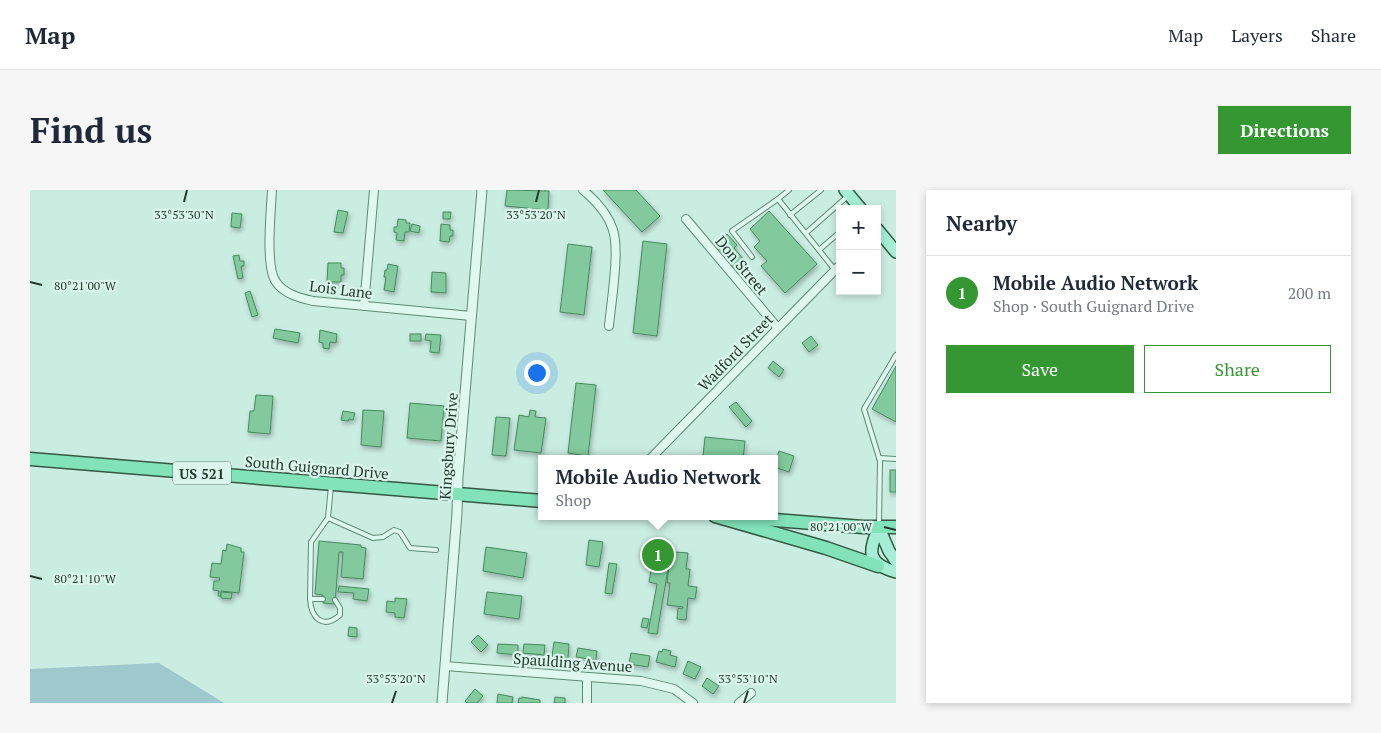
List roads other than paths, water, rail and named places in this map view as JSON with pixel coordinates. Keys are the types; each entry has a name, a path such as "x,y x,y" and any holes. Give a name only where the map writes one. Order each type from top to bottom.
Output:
{"highway":[{"name":"South Guignard Drive","path":"30,459 538,501"},
{"path":"729,520 826,548 878,566"},
{"path":"778,520 879,528 896,527"}],"main road":[{"path":"847,192 857,205"},
{"path":"881,234 896,252"},
{"path":"879,528 896,561"},
{"path":"879,528 871,547 874,559 878,566 896,572"}],"street":[{"name":"Lois Lane","path":"272,190 271,268 276,284 282,289 300,298 326,303 471,316"},
{"path":"364,306 374,190"},
{"name":"Kingsbury Drive","path":"442,703 482,190"},
{"path":"583,190 597,203 608,218 616,244 610,326"},
{"name":"Don Street","path":"686,219 777,328"},
{"name":"Wadford Street","path":"654,455 836,268"},
{"name":"Spaulding Avenue","path":"445,666 641,681 674,690 693,703"},
{"path":"586,703 587,677"},
{"path":"738,703 752,693"}],"lane":[{"path":"752,257 732,231 778,200 789,190"},
{"path":"790,215 821,190"},
{"path":"806,233 847,192"},
{"path":"778,200 819,250 836,266"},
{"path":"819,250 836,235"},
{"path":"879,528 879,458 864,409 896,355"},
{"path":"879,458 896,459"},
{"path":"331,484 328,518 311,542 310,607 315,617 327,622 334,620 340,615 340,608 335,600"},
{"path":"328,518 373,538 383,537 394,530 400,532 410,548 436,550"},
{"path":"310,599 323,599"}],"place":[{"name":"Mobile Audio Network","path":"658,555"}]}
